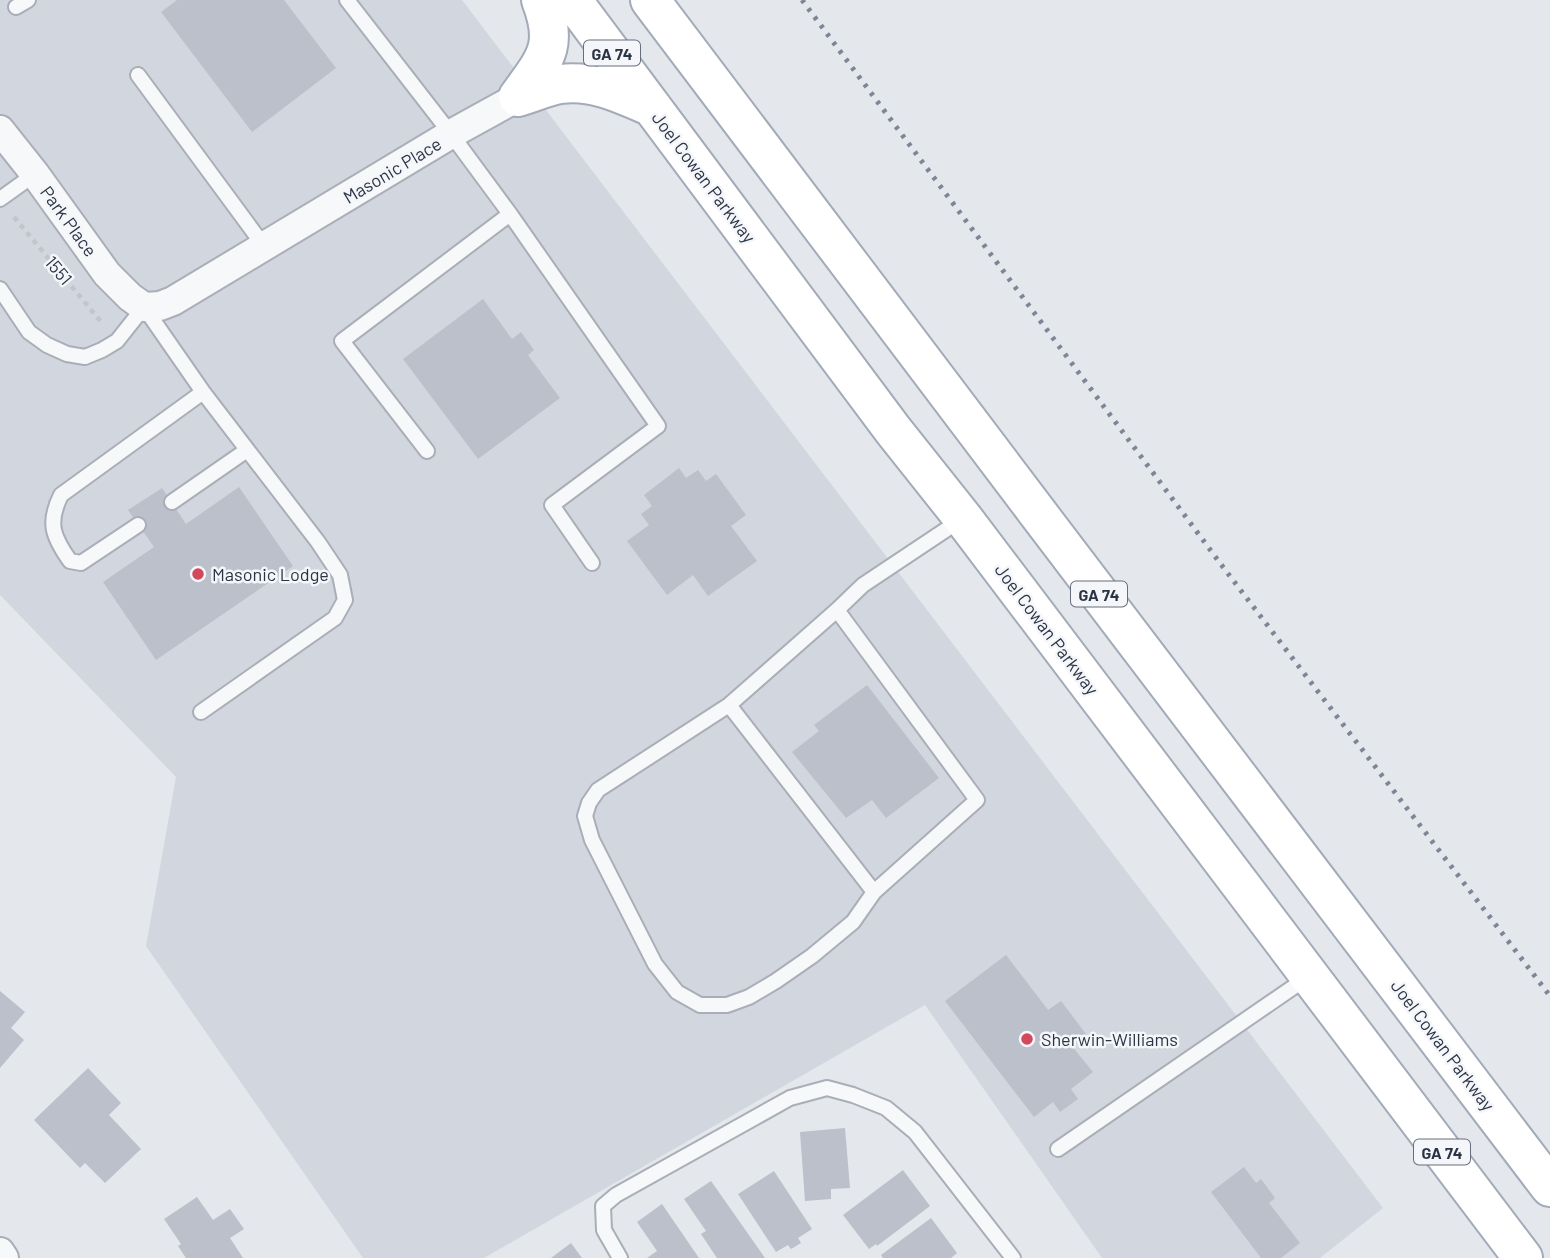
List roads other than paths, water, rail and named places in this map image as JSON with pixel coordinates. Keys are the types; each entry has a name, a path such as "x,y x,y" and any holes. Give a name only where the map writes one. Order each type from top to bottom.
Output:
{"main road":[{"path":"518,97 541,65 550,43 548,23 541,0"},
{"name":"Joel Cowan Parkway","path":"572,0 893,430 963,518 1523,1258"},
{"name":"Joel Cowan Parkway","path":"650,0 1550,1187"},
{"name":"Masonic Place","path":"518,97 559,84 585,83 606,88 652,107"}],"street":[{"name":"Masonic Place","path":"144,307 160,306 173,301 518,97"},
{"name":"Park Place","path":"0,130 107,274 144,307"},
{"path":"0,1252 5,1258"}],"lane":[{"path":"347,0 452,134 658,426 552,505 592,563"},
{"path":"138,75 264,246"},
{"path":"4,204 35,174"},
{"path":"427,450 342,341 510,214"},
{"path":"0,289 29,332 66,354 85,357 117,341 144,307 203,392 318,542 340,575 345,600 335,618 201,712"},
{"path":"138,525 81,563 71,561 61,548 52,527 54,510 61,495 203,392"},
{"path":"172,502 247,450"},
{"path":"837,610 977,800 874,892 853,922 812,956 749,997 727,1005 700,1005 677,992 655,964 592,840 585,816 589,803 598,790 729,705 863,585 963,518"},
{"path":"729,705 874,892"},
{"path":"1058,1149 1309,976"},
{"path":"620,1258 604,1230 603,1206 616,1195 790,1098 827,1088 886,1108 915,1132 1013,1258"}],"railway":[{"path":"802,0 1223,567 1550,996"}],"place":[{"name":"Masonic Lodge","path":"198,574"},
{"name":"Sherwin-Williams","path":"1027,1039"}]}
